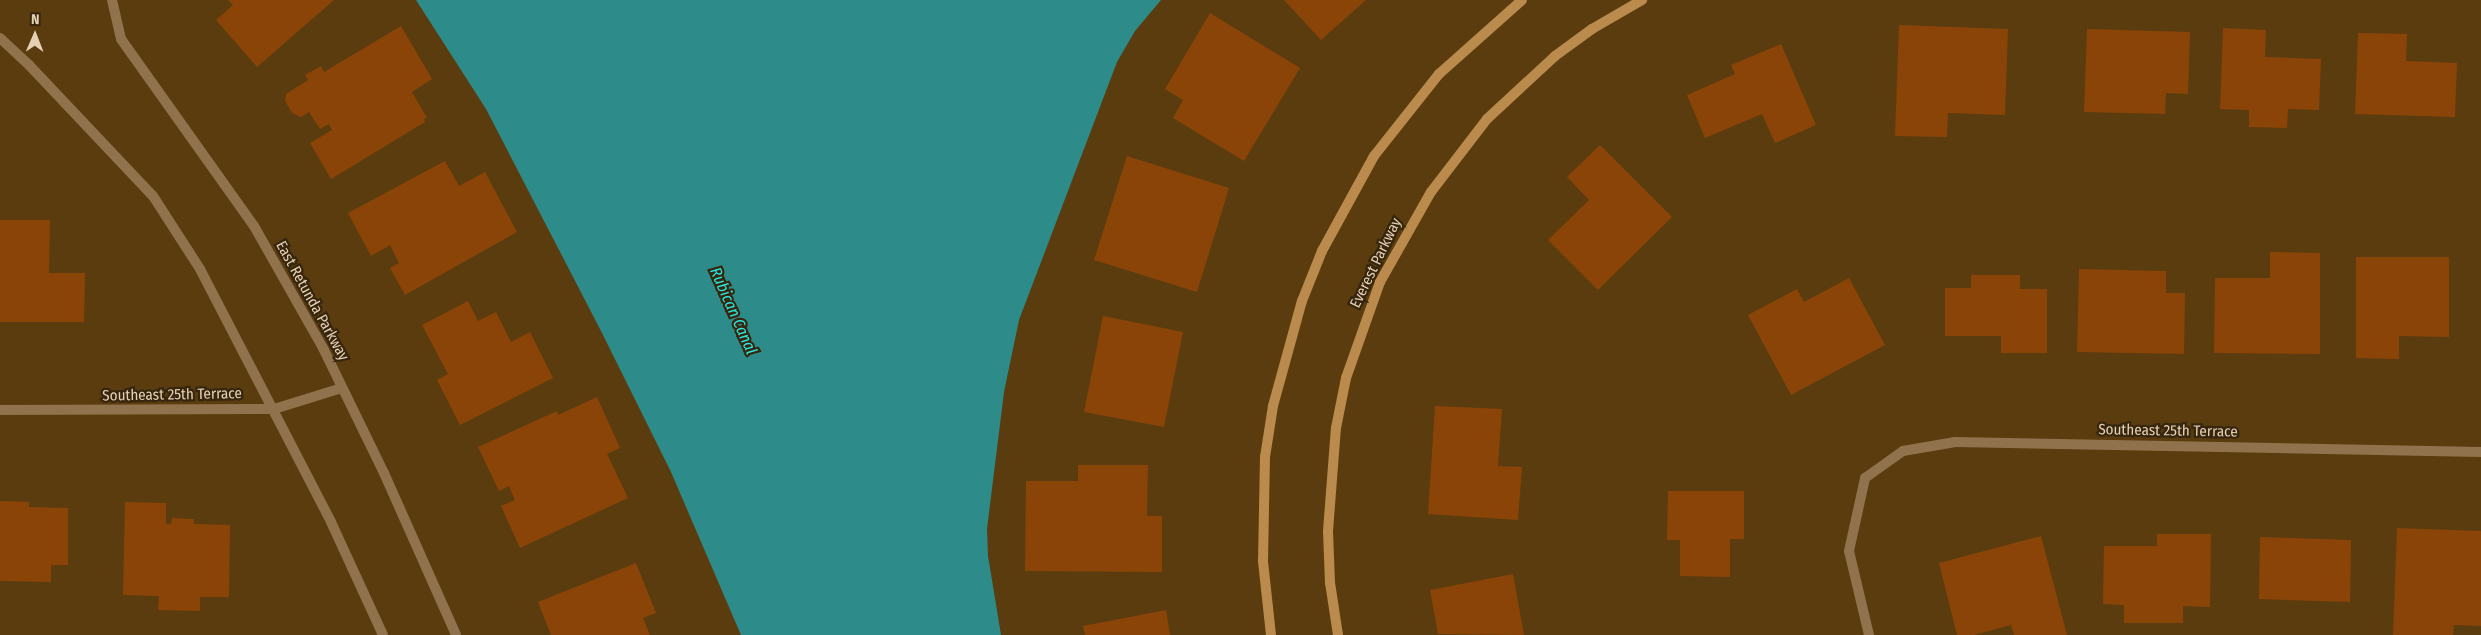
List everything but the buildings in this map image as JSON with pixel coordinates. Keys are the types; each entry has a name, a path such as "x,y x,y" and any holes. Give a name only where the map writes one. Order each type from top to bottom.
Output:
{"street":[{"name":"East Retunda Parkway","path":"112,0 121,39 254,226 342,388 456,635"},
{"path":"1271,635 1263,561 1266,457 1273,406 1302,301 1322,251 1374,156 1439,74 1522,0"},
{"name":"Everest Parkway","path":"1338,635 1330,583 1328,531 1336,428 1346,378 1380,282 1431,192 1487,119 1555,56 1592,28 1642,0"},
{"path":"0,38 29,65 153,196 200,269 274,409 383,635"},
{"name":"Southeast 25th Terrace","path":"0,410 274,409 342,388"},
{"name":"Southeast 25th Terrace","path":"1869,635 1849,550 1865,478 1903,451 1955,442 2481,452"}],"water":[{"name":"Rubican Canal","path":"416,0 1161,0 1135,31 1117,62 1019,320 1004,392 987,529 988,556 1001,635 741,635 671,472 601,331 486,109"}]}
